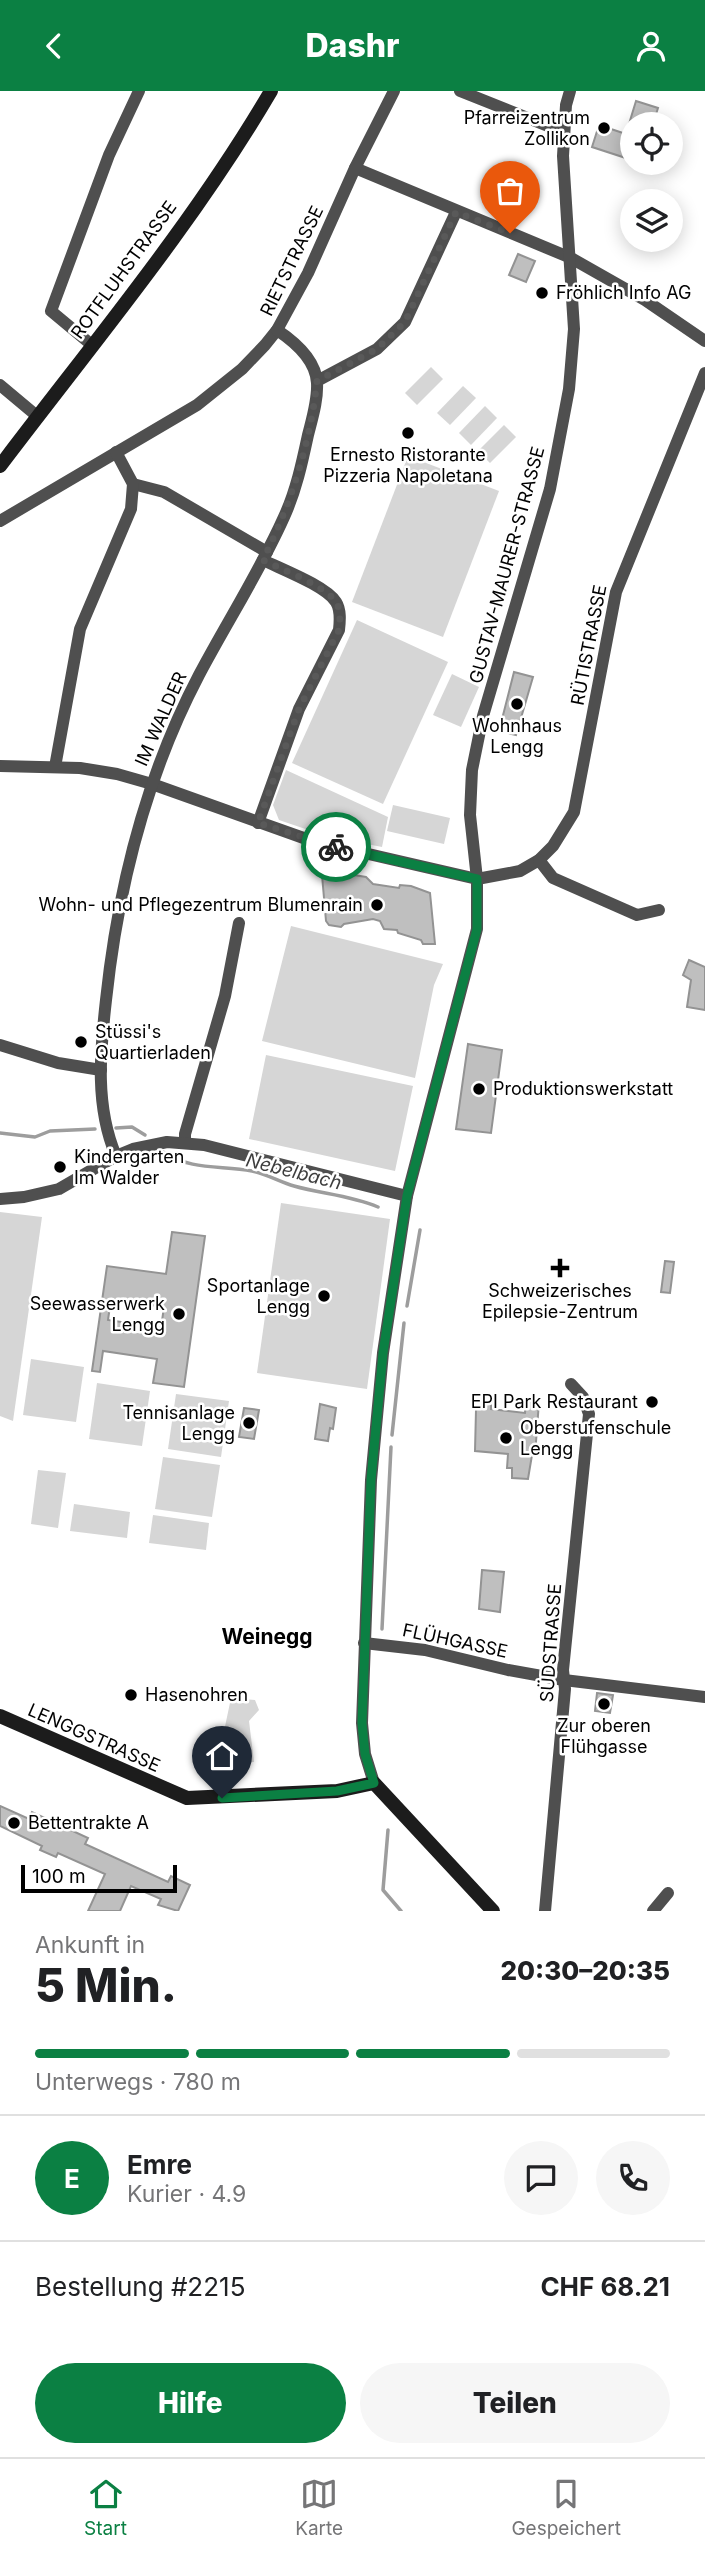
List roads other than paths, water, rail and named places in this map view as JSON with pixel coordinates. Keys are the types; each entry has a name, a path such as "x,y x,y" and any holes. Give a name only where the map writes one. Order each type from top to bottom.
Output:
{"street":[{"path":"93,346 51,311 109,155 139,91"},
{"name":"ROTFLUHSTRASSE","path":"0,465 93,346 208,188 271,91"},
{"name":"RIETSTRASSE","path":"0,521 197,405 242,369 277,330 308,273 355,168 394,91"},
{"path":"460,91 563,132"},
{"name":"GUSTAV-MAURER-STRASSE","path":"374,1783 365,1754 362,1723 371,1480 382,1366 407,1196 442,1053 477,929 477,879 470,815 472,771 483,716 550,489 569,389 574,329 563,132 570,91"},
{"path":"355,168 571,258 645,300 705,341"},
{"path":"277,330 292,340 309,359 317,381 377,349 405,322 456,212"},
{"name":"RÜTISTRASSE","path":"477,879 520,871 539,860 553,846 574,813 616,592 705,373"},
{"name":"IM WALDER","path":"116,1156 103,1117 101,1070 111,963 134,842 152,784 195,684 285,515 299,474 317,381"},
{"path":"0,385 37,416"},
{"path":"55,768 80,629 131,509 133,484 116,452"},
{"path":"133,484 164,492 327,593 337,603 341,618 339,630 299,709 258,823"},
{"path":"0,766 102,771 152,784 312,842 477,879"},
{"path":"539,860 553,878 637,915 659,910"},
{"path":"185,1142 185,1134 225,996 239,923"},
{"path":"0,1045 58,1062 101,1070"},
{"path":"0,1199 59,1189 116,1156 145,1145 185,1142 407,1196"},
{"name":"SÜDSTRASSE","path":"545,1911 589,1415 583,1397 570,1384"},
{"name":"FLÜHGASSE","path":"365,1643 425,1650 564,1680 705,1697"},
{"name":"LENGGSTRASSE","path":"0,1716 187,1798 337,1791 374,1783"},
{"path":"374,1783 493,1911"},
{"path":"653,1911 668,1893"}],"waterway":[{"name":"Nebelbach","path":"116,1128 132,1127 145,1135"},
{"name":"Nebelbach","path":"0,1133 35,1137 50,1131 95,1129"},
{"name":"Nebelbach","path":"163,1152 185,1162 252,1171 294,1186 378,1207"},
{"name":"Nebelbach","path":"407,1306 420,1230"},
{"name":"Nebelbach","path":"392,1435 404,1323"},
{"name":"Nebelbach","path":"382,1629 391,1447"},
{"name":"Nebelbach","path":"388,1830 383,1890 401,1911"}],"place":[{"name":"Pfarreizentrum Zollikon","path":"604,128"},
{"name":"Fröhlich Info AG","path":"542,293"},
{"name":"Ernesto Ristorante Pizzeria Napoletana","path":"408,433"},
{"name":"Wohnhaus Lengg","path":"517,704"},
{"name":"Wohn- und Pflegezentrum Blumenrain","path":"377,905"},
{"name":"Stüssi's Quartierladen","path":"81,1042"},
{"name":"Produktionswerkstatt","path":"479,1089"},
{"name":"Kindergarten Im Walder","path":"60,1167"},
{"name":"Schweizerisches Epilepsie-Zentrum","path":"560,1268"},
{"name":"Sportanlage Lengg","path":"324,1296"},
{"name":"Seewasserwerk Lengg","path":"179,1314"},
{"name":"EPI Park Restaurant","path":"652,1402"},
{"name":"Tennisanlage Lengg","path":"249,1423"},
{"name":"Oberstufenschule Lengg","path":"506,1438"},
{"name":"Hasenohren","path":"131,1695"},
{"name":"Zur oberen Flühgasse","path":"604,1704"},
{"name":"Bettentrakte A","path":"14,1823"}],"district":[{"name":"Weinegg","path":"267,1637"}]}
